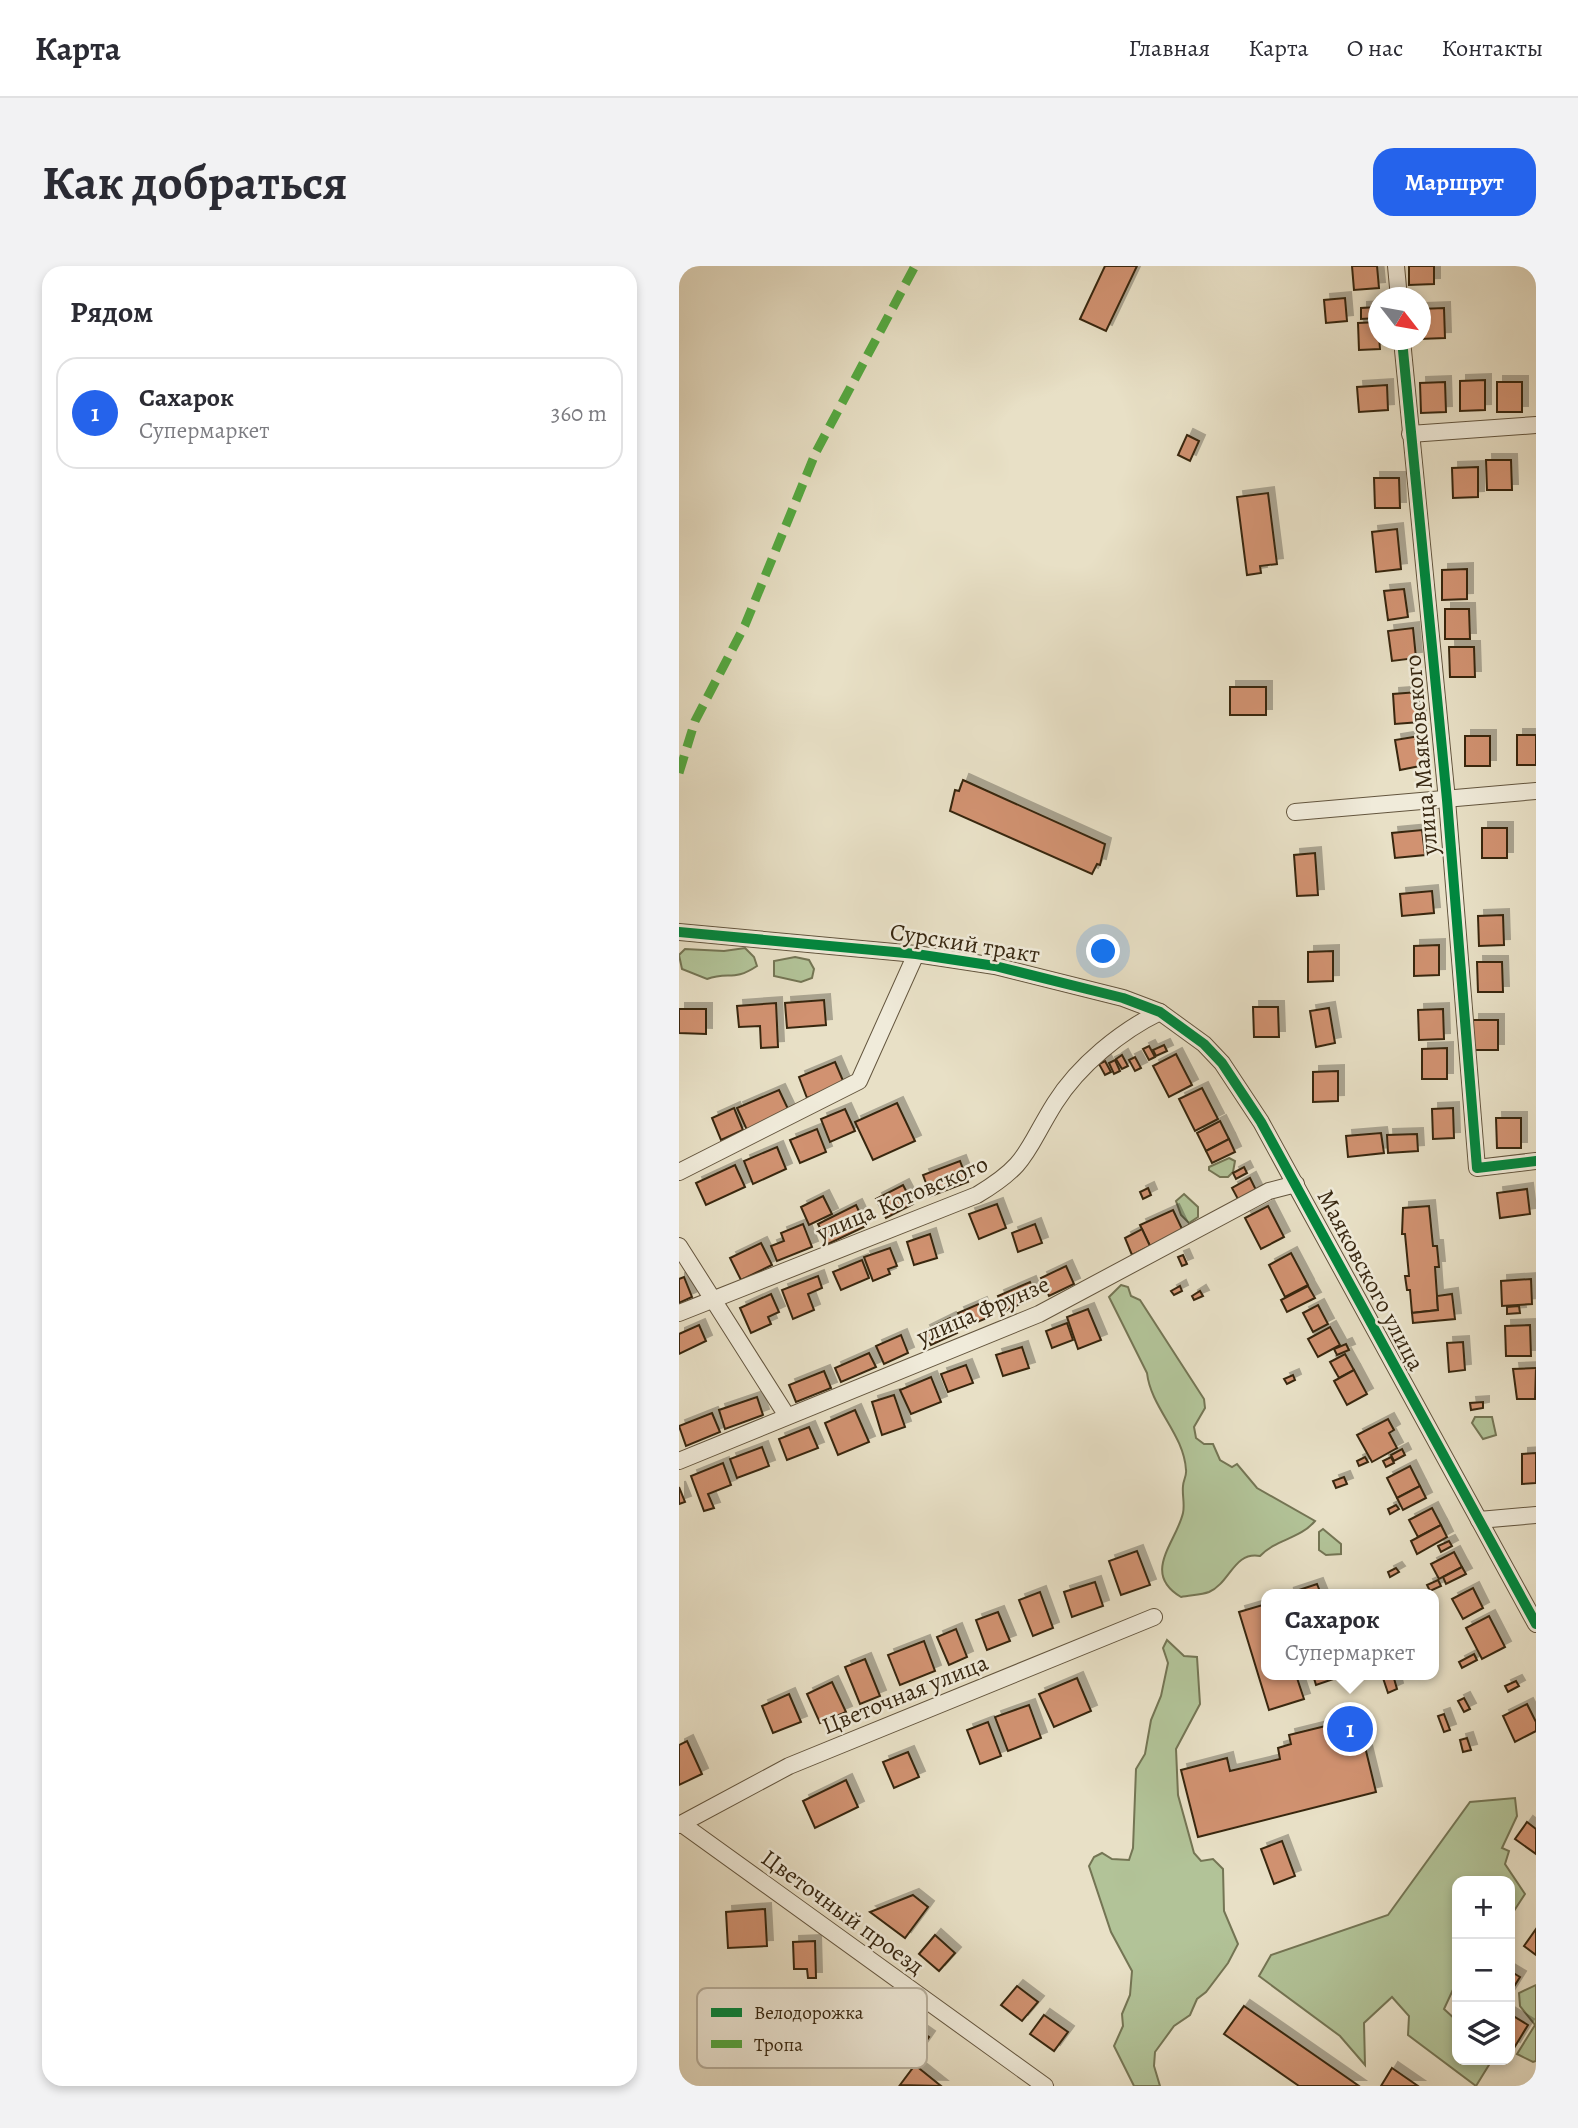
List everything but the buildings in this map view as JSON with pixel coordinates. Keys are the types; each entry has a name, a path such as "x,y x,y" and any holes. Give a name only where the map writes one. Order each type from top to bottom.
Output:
{"street":[{"path":"1396,266 1398,287"},
{"name":"улица Маяковского","path":"1403,350 1447,800 1477,1168 1536,1161"},
{"path":"1410,434 1536,425"},
{"path":"1295,812 1536,791"},
{"name":"Сурский тракт","path":"679,932 916,954 1072,983 1160,1012 1183,1026 1222,1063"},
{"path":"679,1172 859,1081 916,954"},
{"name":"улица Котовского","path":"679,1314 977,1195 1005,1178 1023,1162 1056,1101 1089,1063 1136,1024 1160,1012"},
{"name":"Маяковского улица","path":"1222,1063 1296,1184 1536,1624"},
{"name":"улица Фрунзе","path":"679,1461 1039,1314 1269,1191 1296,1184"},
{"path":"679,1246 787,1416"},
{"path":"1479,1520 1536,1515"},
{"name":"Цветочная улица","path":"680,1824 789,1766 1154,1617"},
{"name":"Цветочный проезд","path":"680,1824 908,1988"},
{"name":"Цветочный проезд","path":"927,2001 1045,2086"}],"green space":[{"path":"745,948 754,957 757,966 742,974 707,979 682,969 679,955 685,949 724,951"},
{"path":"795,957 809,960 814,969 812,978 801,982 774,976 774,961"},
{"path":"1229,1158 1235,1161 1233,1172 1228,1177 1220,1177 1209,1170 1209,1167"},
{"path":"1184,1194 1198,1207 1198,1217 1189,1223 1181,1215 1176,1201"},
{"path":"1121,1285 1128,1287 1131,1296 1140,1300 1204,1399 1205,1408 1194,1427 1196,1438 1204,1444 1213,1444 1220,1460 1232,1467 1237,1464 1257,1488 1315,1521 1302,1532 1266,1550 1260,1556 1244,1558 1216,1588 1206,1593 1181,1597 1169,1588 1163,1578 1164,1557 1183,1513 1186,1470 1180,1445 1155,1398 1147,1373 1109,1297"},
{"path":"1475,1417 1492,1417 1496,1435 1483,1439 1472,1423"},
{"path":"1323,1529 1341,1544 1341,1554 1326,1555 1319,1550 1319,1532"},
{"path":"1167,1640 1184,1656 1197,1657 1200,1704 1176,1749 1178,1795 1194,1853 1201,1861 1213,1859 1223,1869 1224,1911 1238,1944 1228,1963 1206,1992 1197,1999 1190,2015 1174,2026 1155,2052 1154,2066 1160,2086 1134,2086 1114,2046 1123,2026 1122,2014 1130,1995 1132,1971 1111,1932 1089,1866 1094,1857 1102,1853 1112,1859 1129,1860 1133,1848 1136,1769 1145,1754 1151,1720 1161,1696 1168,1663 1163,1648"},
{"path":"1515,1798 1517,1816 1502,1848 1509,1851 1505,1864 1513,1876 1452,1876 1452,1992 1444,2009 1452,2016 1452,2065 1489,2065 1476,2086 1408,2035 1409,2016 1392,1997 1364,2023 1365,2065 1340,2036 1259,1976 1271,1955 1388,1915 1470,1802"},
{"path":"1515,1879 1525,1894 1515,1909"},
{"path":"1536,1985 1536,2061 1533,2062 1517,2054 1535,2025 1520,2006 1519,1993"}],"marked path":[{"path":"679,773 695,721 745,625 816,452 915,266"}],"cycle path":[{"path":"1403,350 1447,800 1477,1168 1536,1161"},
{"path":"679,932 916,954 995,966 1123,998 1160,1012 1204,1044 1222,1063 1261,1122 1536,1624"}],"place":[{"name":"Сахарок","path":"1350,1729"}]}
